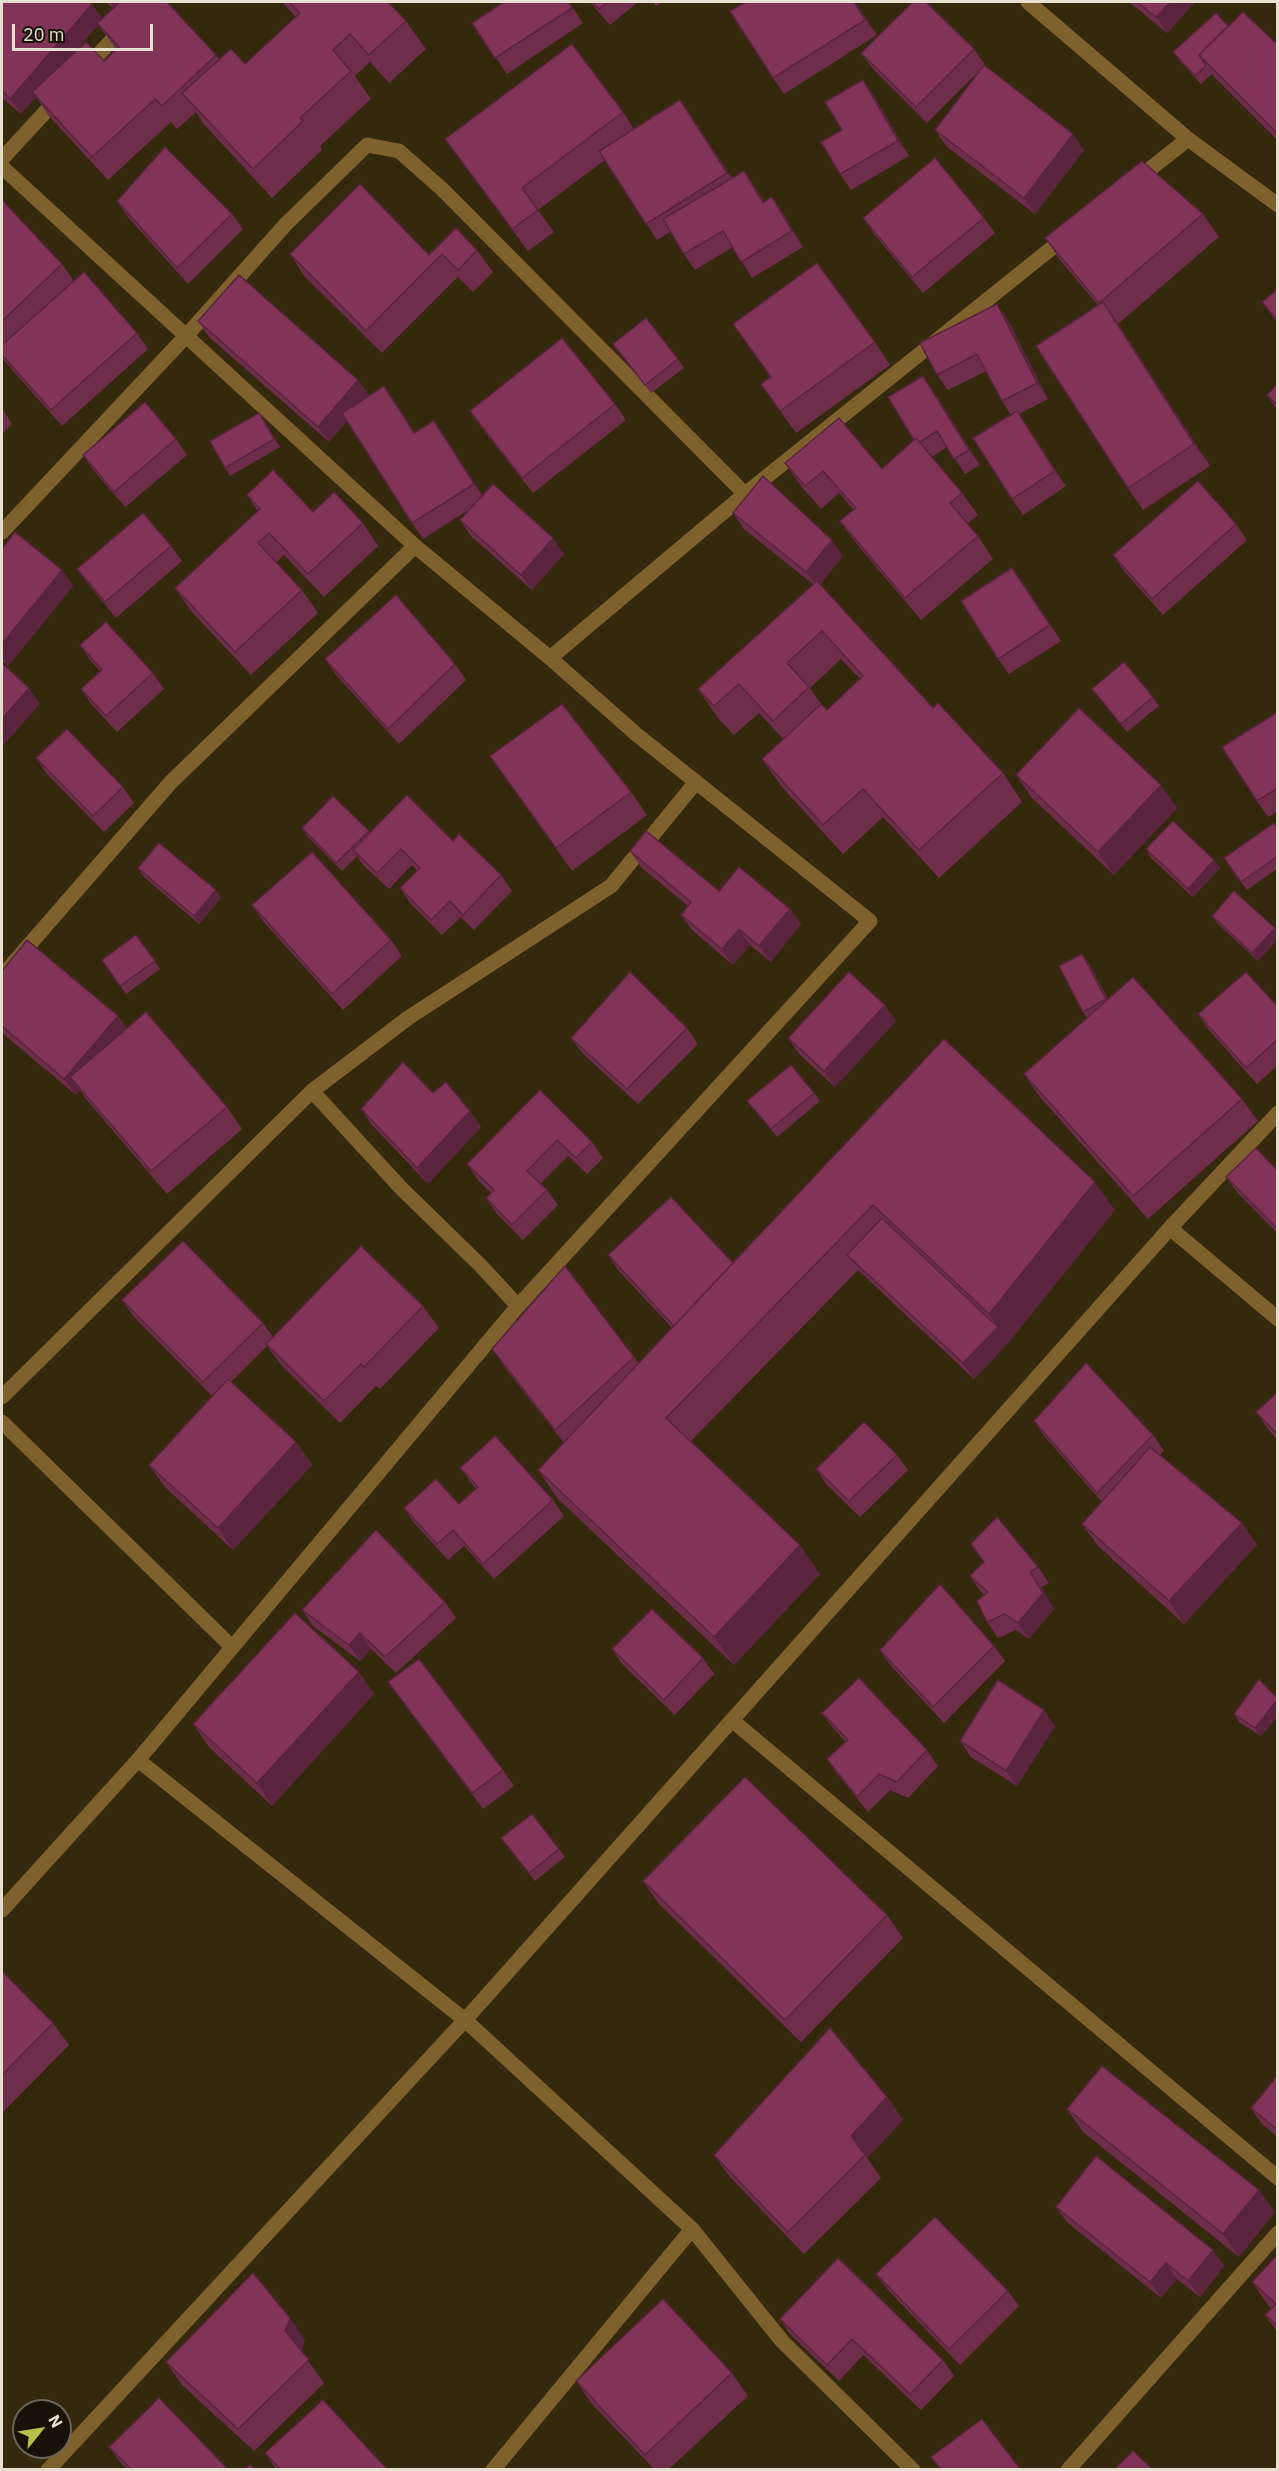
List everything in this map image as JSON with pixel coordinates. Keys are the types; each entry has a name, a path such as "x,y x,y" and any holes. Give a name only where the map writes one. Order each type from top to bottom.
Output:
{"street":[{"path":"2,159 147,2"},
{"path":"1028,2 1188,139 1278,205"},
{"path":"1123,191 1188,139"},
{"path":"2,532 187,335 286,224 367,145 399,151 442,189 745,494"},
{"path":"2,167 415,546 550,658 636,735 870,921 518,1306 138,1760 2,1910"},
{"path":"550,658 745,494 1077,228"},
{"path":"2,976 171,782 415,546"},
{"path":"2,1397 312,1091 408,1018 611,886 696,782"},
{"path":"312,1091 401,1188 481,1266 518,1306"},
{"path":"48,2469 465,2020 1170,1228 1278,1113"},
{"path":"1170,1228 1278,1319"},
{"path":"2,1422 232,1647"},
{"path":"733,1720 1278,2178"},
{"path":"138,1760 465,2020 692,2229 782,2341 913,2469"},
{"path":"493,2469 692,2229"},
{"path":"1068,2469 1278,2233"}],"building":[{"path":"2,2 89,2 92,4 10,99 2,91"},
{"path":"120,2 167,2 216,55 162,106 155,99 92,157 32,92 86,42 104,61 119,47 97,23"},
{"path":"289,2 388,2 406,21 369,55 350,34 333,50 351,71 300,118 303,121 253,169 182,93 231,49 245,64 300,13"},
{"path":"504,2 568,2 572,8 495,58 472,23"},
{"path":"592,2 608,2 599,9"},
{"path":"746,2 854,2 865,20 773,78 730,11"},
{"path":"913,2 926,2 974,49 916,107 861,53"},
{"path":"1137,2 1170,2 1156,17"},
{"path":"1243,12 1278,45 1278,134 1199,55"},
{"path":"1216,13 1228,26 1199,55 1206,66 1195,76 1173,52"},
{"path":"572,44 623,112 522,188 538,210 512,229 445,139"},
{"path":"984,65 1073,134 1024,198 935,130"},
{"path":"863,80 898,141 840,174 821,142 842,130 825,102"},
{"path":"680,100 727,173 646,224 599,151"},
{"path":"165,147 232,214 177,268 117,201"},
{"path":"935,158 984,218 912,277 863,218"},
{"path":"1142,161 1203,214 1099,303 1045,238"},
{"path":"744,171 763,203 772,197 792,231 741,262 723,231 684,254 663,219"},
{"path":"360,184 429,255 456,228 477,250 458,270 442,254 366,331 290,254"},
{"path":"2,200 62,264 2,321"},
{"path":"817,263 875,342 780,411 761,384 771,377 733,324"},
{"path":"84,272 137,333 51,410 2,355 2,345"},
{"path":"239,275 358,380 318,427 198,321"},
{"path":"1278,289 1278,321 1262,302"},
{"path":"1103,302 1194,444 1128,488 1036,346"},
{"path":"997,304 1037,383 1002,401 977,354 937,375 920,343"},
{"path":"646,318 678,359 645,385 613,344"},
{"path":"562,338 615,404 522,478 470,411"},
{"path":"923,376 969,450 954,459 937,431 920,442 916,438 914,440 888,397"},
{"path":"1278,384 1278,406 1267,395"},
{"path":"384,386 414,433 434,421 474,484 412,523 342,413"},
{"path":"145,402 176,439 114,492 83,455"},
{"path":"1017,411 1055,471 1012,499 973,438"},
{"path":"259,413 274,439 225,468 210,441"},
{"path":"839,418 882,469 916,438 962,493 950,503 978,536 905,598 840,521 856,508 823,471 805,486 785,463"},
{"path":"273,470 313,512 334,492 363,523 308,574 269,533 258,543 302,590 235,652 175,588 260,509 247,495"},
{"path":"763,476 832,540 806,572 733,513"},
{"path":"1198,481 1236,524 1152,599 1113,555"},
{"path":"493,484 553,538 521,575 460,520"},
{"path":"143,513 171,546 105,602 77,569"},
{"path":"15,532 62,570 2,644 2,549"},
{"path":"1012,568 1050,625 998,659 961,601"},
{"path":"817,581 933,708 938,703 1003,773 919,850 863,789 823,825 762,759 821,704 827,710 863,676 822,631 787,663 809,687 773,721 739,684 714,706 698,689"},
{"path":"396,595 455,664 388,729 325,659"},
{"path":"106,622 153,673 106,716 81,689 102,670 80,645"},
{"path":"1124,662 1153,697 1121,724 1092,689"},
{"path":"2,663 29,688 2,719"},
{"path":"562,704 631,792 556,848 490,756"},
{"path":"1079,708 1161,785 1098,852 1016,775"},
{"path":"1278,712 1278,788 1257,801 1222,747"},
{"path":"67,729 123,787 93,816 36,758"},
{"path":"407,795 453,841 459,834 501,875 463,915 450,901 431,920 400,888 420,868 401,849 377,873 353,850"},
{"path":"333,796 369,831 336,863 302,828"},
{"path":"1173,821 1214,860 1188,889 1146,849"},
{"path":"1274,823 1278,828 1278,856 1241,882 1224,858"},
{"path":"646,831 719,891 739,867 790,909 759,946 739,929 722,949 681,915 691,902 630,851"},
{"path":"159,843 216,890 194,916 138,868"},
{"path":"312,852 391,940 332,994 252,905"},
{"path":"1234,891 1275,928 1252,953 1212,916"},
{"path":"136,935 155,961 120,986 102,960"},
{"path":"27,940 118,1016 64,1079 2,1026 2,971"},
{"path":"1082,954 1106,999 1083,1012 1059,966"},
{"path":"630,972 687,1028 627,1089 571,1038"},
{"path":"849,972 885,1005 824,1071 788,1038"},
{"path":"1246,972 1278,1007 1278,1039 1246,1068 1198,1014"},
{"path":"1133,977 1242,1099 1133,1196 1024,1074"},
{"path":"146,1012 227,1107 151,1171 70,1077"},
{"path":"944,1039 1095,1182 989,1314 873,1205 666,1418 800,1545 714,1637 538,1470"},
{"path":"403,1062 433,1093 446,1082 470,1111 417,1168 361,1109"},
{"path":"791,1065 814,1093 771,1129 747,1101"},
{"path":"540,1090 592,1142 576,1158 557,1140 527,1171 547,1190 512,1225 486,1198 494,1190 467,1164"},
{"path":"1256,1148 1278,1171 1278,1229 1226,1177"},
{"path":"671,1197 733,1263 674,1326 608,1255"},
{"path":"882,1218 998,1327 963,1363 847,1255"},
{"path":"183,1241 263,1323 203,1382 122,1300"},
{"path":"361,1246 423,1306 364,1367 361,1364 324,1401 266,1344"},
{"path":"565,1266 634,1357 555,1430 492,1349"},
{"path":"1086,1363 1153,1435 1097,1493 1034,1421"},
{"path":"228,1379 296,1442 218,1528 149,1465"},
{"path":"1278,1392 1278,1435 1256,1412"},
{"path":"864,1422 897,1455 849,1501 816,1469"},
{"path":"495,1436 553,1500 483,1564 453,1530 437,1544 404,1508 436,1479 459,1504 478,1487 460,1468"},
{"path":"1150,1447 1242,1523 1169,1601 1082,1524"},
{"path":"997,1517 1038,1567 1030,1572 1043,1593 1018,1623 1005,1614 987,1622 977,1601 988,1592 970,1576 984,1562 971,1544"},
{"path":"376,1530 445,1602 385,1657 360,1633 349,1645 302,1610"},
{"path":"940,1584 994,1646 933,1707 880,1650"},
{"path":"652,1609 703,1658 664,1700 612,1649"},
{"path":"295,1613 359,1672 257,1783 193,1724"},
{"path":"419,1659 503,1770 472,1793 388,1682"},
{"path":"859,1678 927,1750 897,1782 879,1774 857,1797 827,1759 848,1740 822,1713"},
{"path":"1259,1679 1278,1699 1255,1728 1234,1714"},
{"path":"998,1680 1044,1710 1006,1771 960,1741"},
{"path":"745,1777 887,1915 785,2020 643,1881"},
{"path":"532,1814 559,1849 529,1873 501,1838"},
{"path":"2,1971 53,2023 2,2075"},
{"path":"830,2028 887,2097 851,2136 865,2155 788,2232 714,2155"},
{"path":"1102,2066 1259,2190 1223,2234 1067,2109"},
{"path":"1278,2075 1278,2130 1251,2108"},
{"path":"1096,2156 1213,2250 1188,2281 1166,2263 1150,2282 1056,2207"},
{"path":"935,2217 1008,2291 949,2349 876,2274"},
{"path":"1278,2254 1278,2326 1265,2315 1276,2304 1252,2282"},
{"path":"838,2258 943,2360 910,2394 852,2339 827,2365 780,2319"},
{"path":"253,2273 290,2318 285,2331 309,2360 238,2429 166,2362"},
{"path":"663,2299 732,2373 645,2455 576,2381"},
{"path":"159,2398 226,2467 224,2469 131,2469 109,2447"},
{"path":"323,2400 387,2469 280,2469 265,2453"},
{"path":"982,2419 1020,2469 941,2469 931,2457"},
{"path":"1133,2451 1152,2469 1115,2469"}]}
